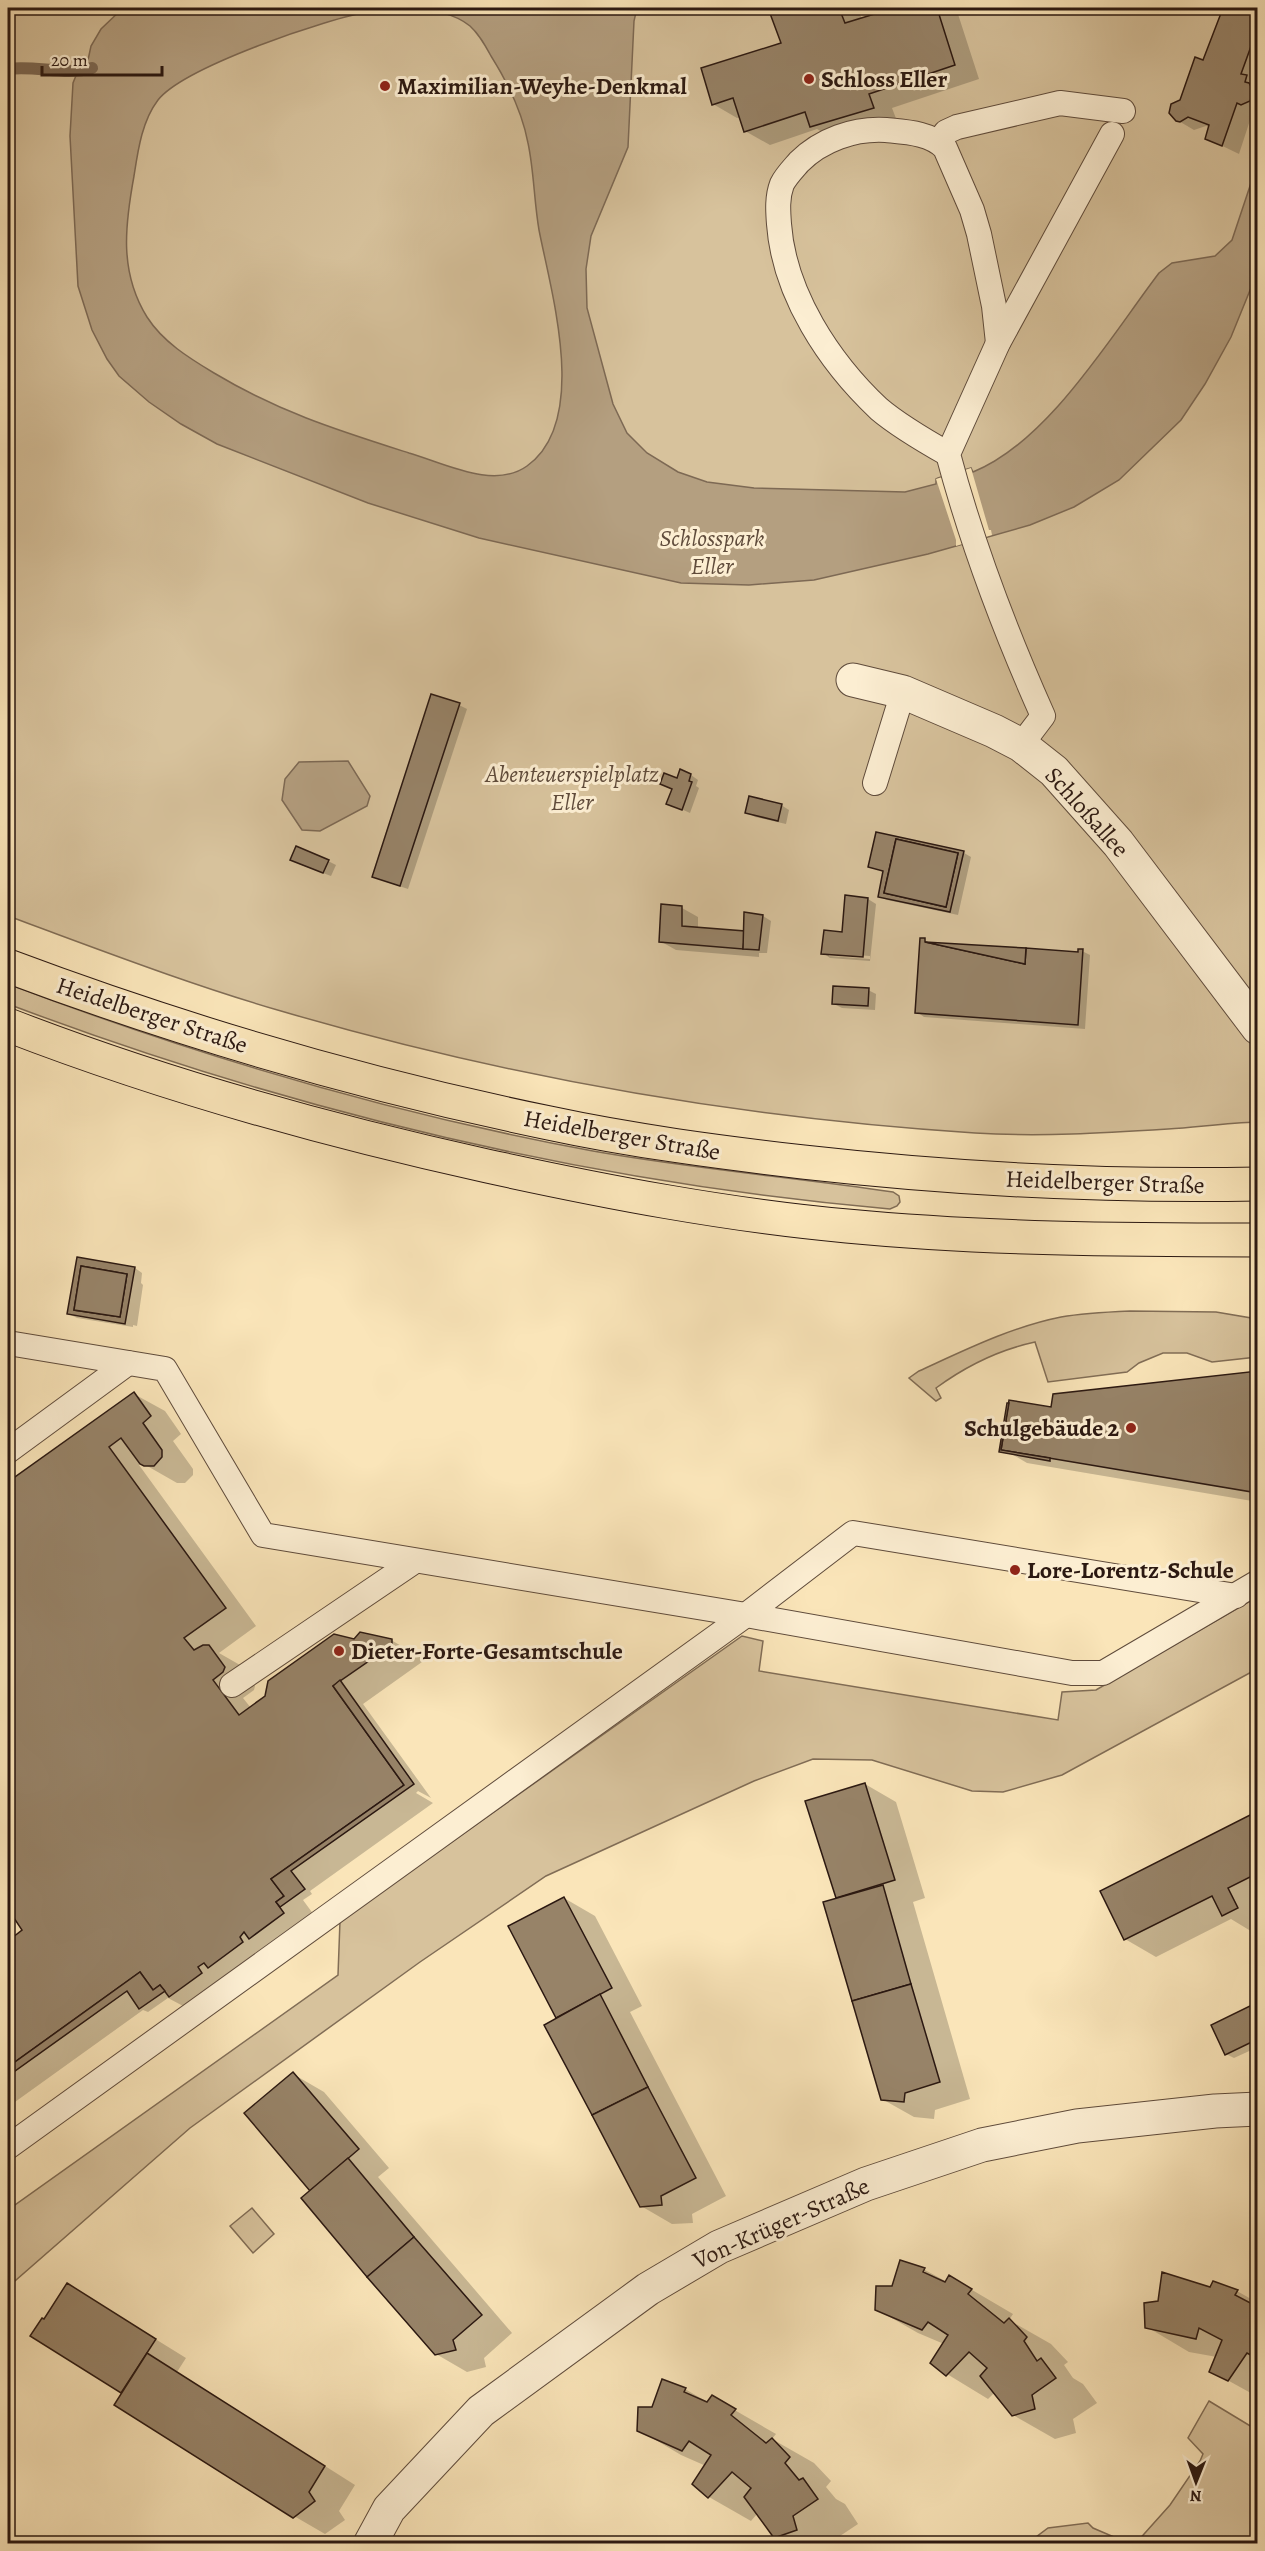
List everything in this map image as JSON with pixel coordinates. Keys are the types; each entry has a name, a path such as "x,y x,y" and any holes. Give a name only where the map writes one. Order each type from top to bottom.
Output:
{"main road":[{"name":"Heidelberger Straße","path":"8,966 137,1012 265,1053 392,1087 552,1124 676,1146 846,1167 973,1178 1097,1184 1257,1184"},
{"path":"8,1025 246,1106 382,1143 607,1191 716,1209 848,1226 1115,1240 1257,1240"}],"street":[{"name":"Schloßallee","path":"853,680 903,692 1021,745 1054,771 1118,843 1257,1028"},
{"name":"Von-Krüger-Straße","path":"370,2544 388,2509 482,2411 648,2289 719,2247 866,2184 982,2145 1077,2126 1215,2111 1257,2109"},
{"path":"1215,2111 1257,2133"}],"lane":[{"path":"939,141 946,132 957,127 1060,103 1123,111"},
{"path":"998,343 994,306 972,210 945,148 939,141 924,135 883,130 845,135 822,143 804,157 783,182 779,198 778,216 786,265 795,290 822,342 850,377 880,410 951,464 974,540 1012,645 1043,716 1021,745"},
{"path":"951,464 998,343 1112,134"},
{"path":"875,783 903,692"},
{"path":"8,1343 165,1369 263,1535 1072,1672 1103,1673 1257,1582"},
{"path":"8,1451 128,1363"},
{"path":"8,2147 746,1615 853,1533 1236,1596"},
{"path":"232,1685 415,1561"}],"green space":[{"name":"Schlosspark Eller","path":"8,8 1257,8 1257,1122 1096,1133 1024,1135 975,1133 799,1117 625,1091 451,1056 281,1011 177,978 8,916"},
{"path":"8,984 224,1059 370,1101 593,1151 893,1192 899,1196 900,1202 890,1209 777,1197 664,1181 442,1136 332,1109 115,1042 8,1004"},
{"path":"1216,1312 1257,1319 1257,1357 1212,1362 1187,1353 1163,1353 1139,1363 1127,1372 1048,1382 1035,1342 995,1354 959,1373 936,1388 941,1398 936,1401 909,1378 971,1347 1042,1321 1096,1313"},
{"path":"1257,1597 1257,1669 1062,1775 1003,1792 972,1791 872,1760 813,1759 754,1781 546,1876 420,1962 190,2128 8,2287 8,2210 338,1975 340,1921 742,1636 763,1641 759,1671 1058,1720 1062,1692 1096,1690"},
{"path":"252,2208 274,2234 253,2253 230,2226"},
{"path":"1209,2401 1257,2430 1257,2543 1136,2543 1170,2505 1200,2461 1203,2454 1188,2438"},
{"path":"1088,2523 1093,2528 1128,2543 1028,2543 1048,2528"}],"shaded area":[{"path":"123,8 637,8 634,21 628,147 591,236 586,269 587,308 613,404 627,433 647,453 678,472 707,482 754,488 905,492 936,484 938,478 971,468 973,472 1001,457 1027,437 1076,385 1159,273 1172,263 1215,256 1232,240 1257,165 1257,273 1231,337 1205,384 1181,420 1119,480 1074,507 1030,525 928,554 814,580 749,585 681,583 479,538 368,503 217,444 181,424 149,402 119,376 92,330 78,286 70,136 73,83 80,66 88,60 91,46 101,29","holes":["415,9 444,13 457,18 470,26 479,36 514,98 530,154 539,230 557,320 562,388 557,419 546,445 527,466 514,473 500,476 453,468 357,436 309,419 238,387 186,355 153,326 138,300 128,266 128,212 137,156 148,117 158,100 173,87 196,73 258,46 351,15 377,10"]},
{"path":"348,761 370,796 367,806 320,831 302,830 282,800 285,779 299,762"}],"pier":[{"path":"971,468 992,535 956,546 936,479"}],"building":[{"name":"Schloss Eller","path":"768,8 839,8 845,23 894,8 937,8 955,65 869,94 874,108 810,127 805,112 744,132 733,98 712,105 701,68 781,43"},
{"path":"1223,8 1258,8 1258,27 1241,74 1247,75 1245,82 1249,83 1254,92 1250,101 1241,105 1237,103 1222,146 1205,139 1209,125 1188,117 1180,122 1176,121 1169,113 1171,104 1180,100 1195,57 1203,60"},
{"path":"431,694 460,703 400,886 372,877"},
{"path":"680,769 691,774 689,781 692,782 682,810 666,804 672,789 660,784 664,773 677,778"},
{"path":"749,796 782,804 778,821 745,813"},
{"path":"876,832 964,851 950,912 878,897 883,871 868,867","holes":["896,839 958,853 946,907 884,893"]},
{"path":"896,839 958,853 946,907 884,893"},
{"path":"296,846 329,860 323,873 290,860"},
{"path":"845,895 868,898 863,957 821,954 824,930 842,932"},
{"path":"661,904 682,906 682,926 745,931 743,949 659,942"},
{"path":"744,912 763,915 759,950 743,949"},
{"path":"920,938 925,938 925,942 1025,964 1026,948 1078,952 1078,949 1083,949 1078,1025 915,1013"},
{"path":"925,942 1026,948 1025,964"},
{"path":"833,986 869,988 868,1006 832,1004"},
{"path":"77,1257 135,1267 125,1324 67,1314","holes":["81,1266 127,1274 120,1317 74,1310"]},
{"path":"81,1266 127,1274 120,1317 74,1310"},
{"name":"Schulgebäude 2","path":"1258,1371 1258,1493 1001,1450 1009,1400 1051,1407 1053,1394"},
{"path":"134,1392 151,1416 143,1423 162,1450 162,1457 154,1466 144,1466 140,1464 121,1438 109,1447 226,1608 184,1638 194,1650 203,1645 209,1645 225,1667 223,1672 213,1680 239,1715 265,1696 268,1681 334,1634 354,1639 360,1632 392,1639 392,1645 333,1686 404,1785 271,1879 284,1896 276,1902 284,1913 249,1939 244,1932 240,1937 243,1942 208,1968 204,1963 198,1967 202,1973 169,1997 160,1985 153,1990 140,1972 8,2067 8,1941 22,1930 8,1909 8,1482"},
{"path":"1007,1403 1009,1403 1001,1450 1050,1458 1050,1461 999,1452"},
{"path":"340,1680 414,1784 291,1871 305,1889 280,1907 276,1902 284,1896 271,1879 404,1785 333,1686"},
{"path":"865,1783 895,1880 836,1898 805,1801"},
{"path":"1258,1811 1258,1873 1228,1888 1238,1908 1222,1916 1212,1896 1124,1940 1100,1891"},
{"path":"883,1885 911,1984 852,2001 823,1902"},
{"path":"564,1897 612,1988 556,2018 508,1926"},
{"path":"140,1972 153,1990 160,1985 165,1991 139,2009 127,1991 8,2076 8,2067"},
{"path":"911,1984 940,2082 905,2093 904,2102 881,2100 852,2001"},
{"path":"600,1994 648,2087 592,2115 544,2025"},
{"path":"1254,2004 1258,2013 1258,2039 1225,2055 1211,2025"},
{"path":"293,2072 359,2149 310,2191 244,2113"},
{"path":"648,2087 696,2178 661,2196 662,2205 640,2207 592,2115"},
{"path":"348,2158 414,2237 367,2277 301,2198"},
{"path":"414,2237 482,2315 453,2340 456,2350 435,2355 367,2277"},
{"path":"900,2260 925,2268 923,2272 945,2282 949,2275 972,2289 968,2294 1004,2323 1009,2318 1027,2337 1024,2341 1037,2361 1041,2358 1056,2378 1032,2395 1035,2409 1012,2416 980,2376 987,2368 969,2352 946,2376 930,2363 948,2335 928,2322 922,2330 875,2310 876,2286 892,2286"},
{"path":"1162,2272 1210,2287 1213,2281 1238,2290 1235,2295 1258,2307 1258,2359 1247,2353 1228,2381 1209,2372 1222,2340 1199,2328 1196,2339 1145,2328 1144,2303 1158,2301"},
{"path":"67,2283 156,2339 121,2393 30,2336"},
{"path":"147,2353 325,2466 309,2492 315,2501 293,2518 114,2405"},
{"path":"662,2379 686,2388 684,2392 707,2402 712,2395 736,2409 731,2415 766,2443 772,2438 790,2457 785,2463 799,2480 803,2478 818,2499 793,2516 797,2530 774,2538 744,2497 751,2488 732,2472 708,2498 692,2484 711,2455 689,2441 682,2451 637,2431 638,2407 652,2407"}],"waterway":[{"path":"8,69 71,71 92,68"}],"place":[{"name":"Schloss Eller","path":"809,79"},
{"name":"Maximilian-Weyhe-Denkmal","path":"385,86"},
{"name":"Schulgebäude 2","path":"1131,1428"},
{"name":"Lore-Lorentz-Schule","path":"1015,1570"},
{"name":"Dieter-Forte-Gesamtschule","path":"339,1651"}],"park label":[{"name":"Abenteuerspielplatz Eller","path":"572,788"}]}
